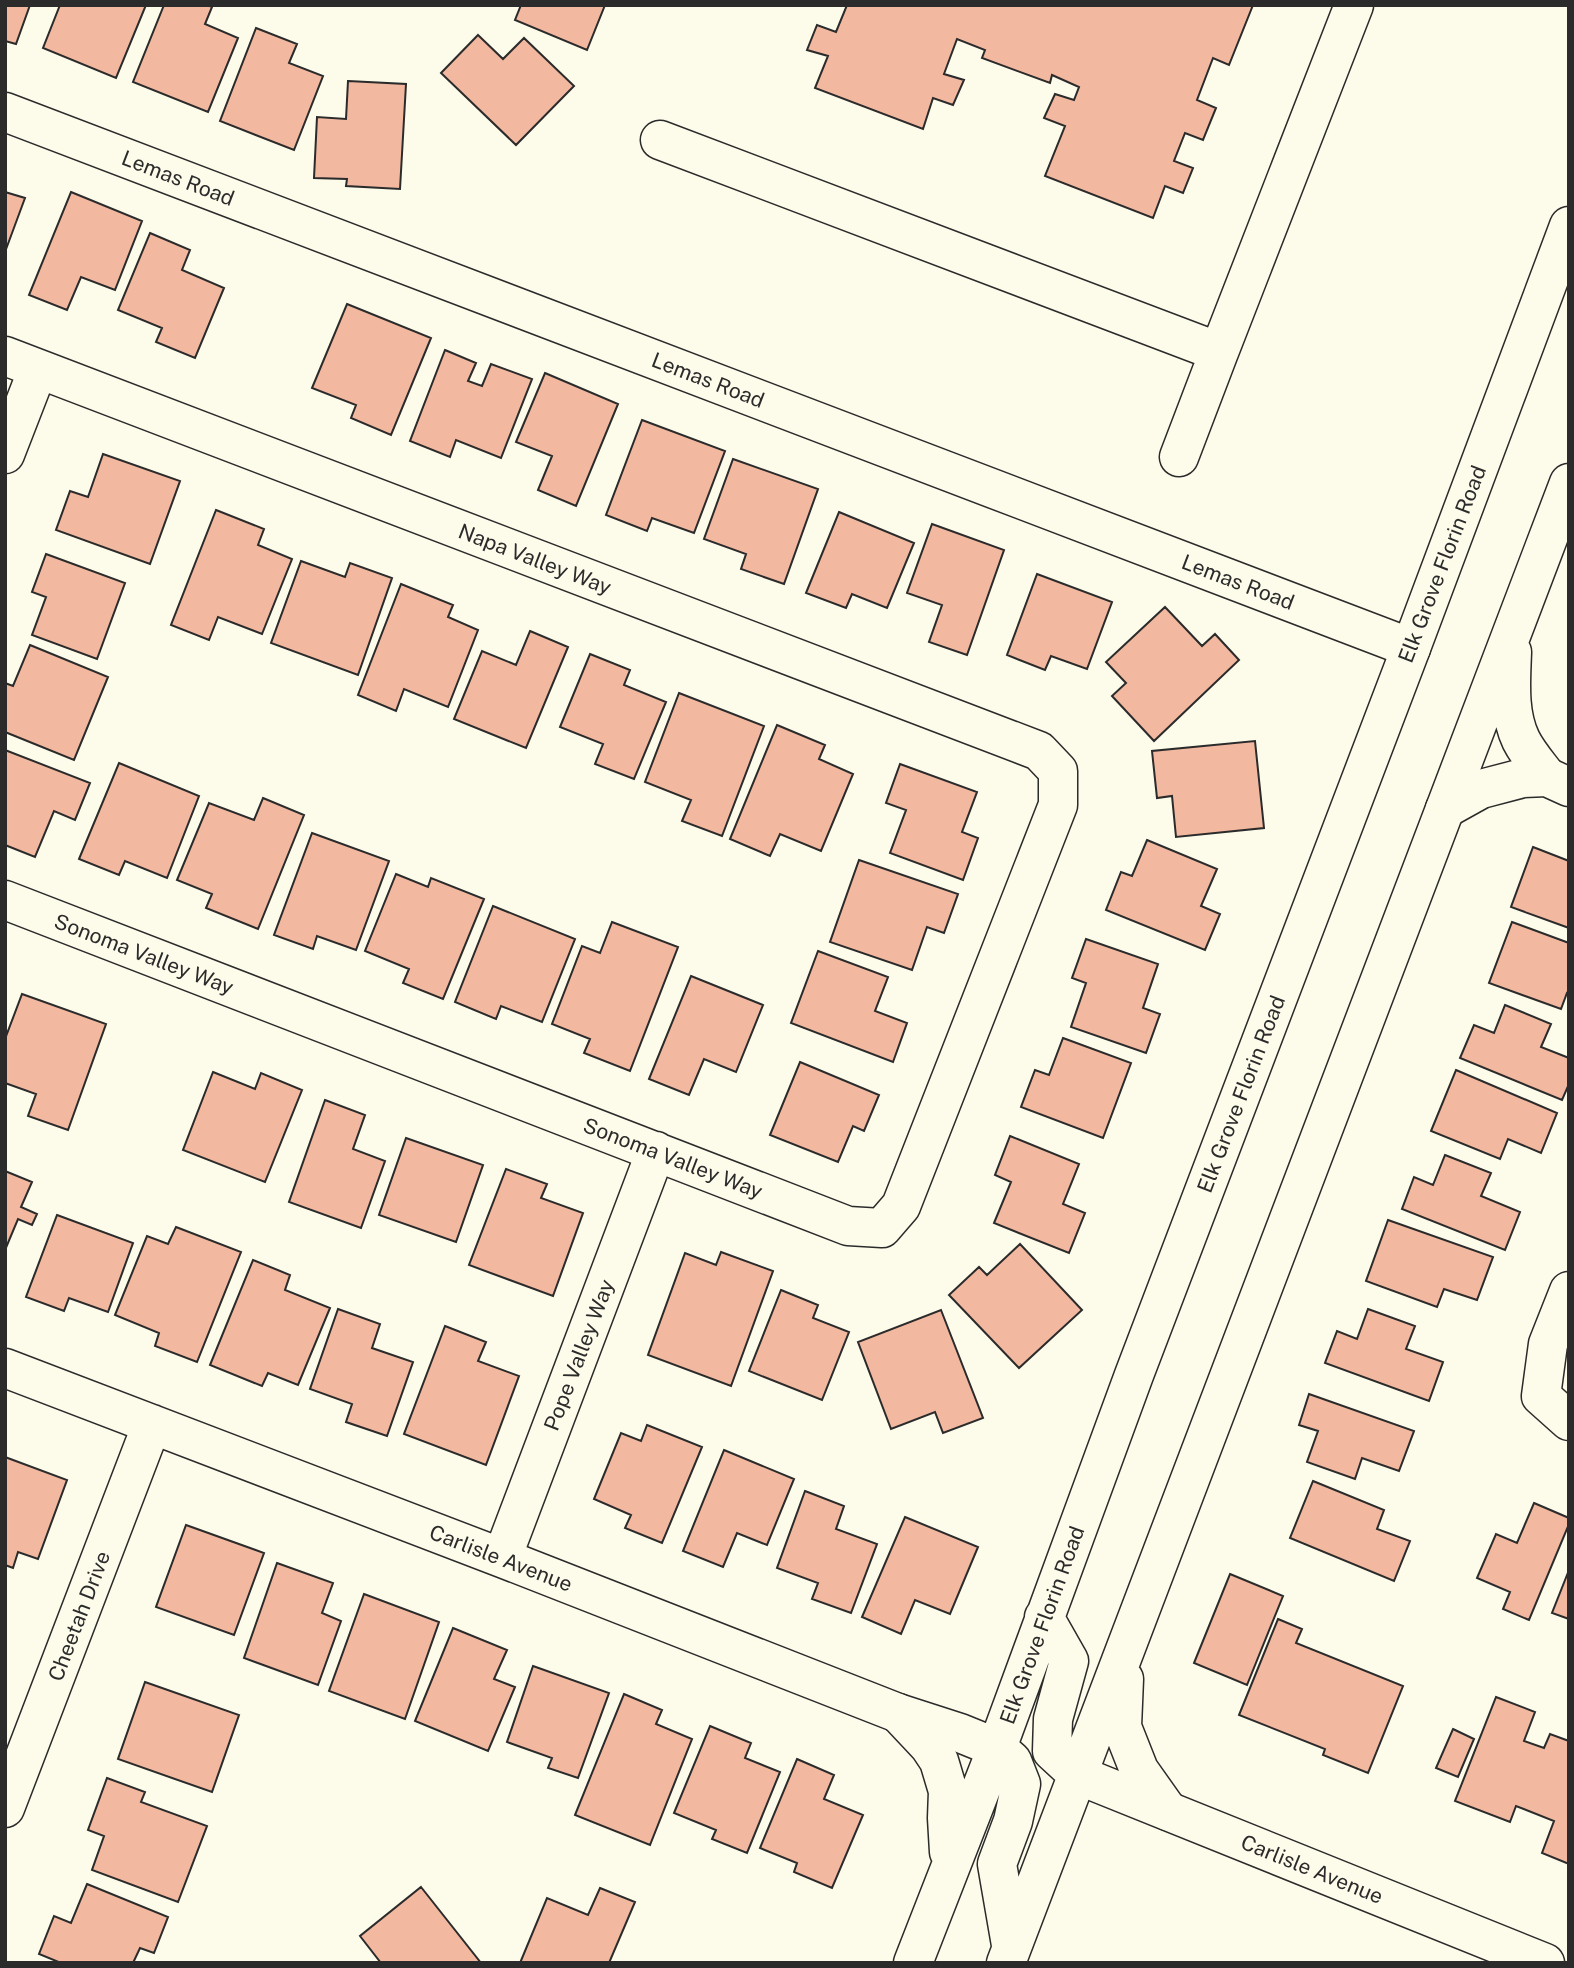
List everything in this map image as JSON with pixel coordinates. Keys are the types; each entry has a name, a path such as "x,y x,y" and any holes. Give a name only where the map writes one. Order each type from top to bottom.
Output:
{"street":[{"path":"1179,457 1354,5"},
{"name":"Lemas Road","path":"5,112 1411,648"},
{"path":"660,140 1219,352"},
{"name":"Elk Grove Florin Road","path":"913,1963 997,1748 1139,1362 1569,226"},
{"path":"5,454 22,362"},
{"name":"Napa Valley Way","path":"22,362 1039,751 1058,771"},
{"path":"1009,1955 1569,483"},
{"path":"1513,626 1511,682 1514,720 1522,741 1558,782"},
{"name":"Sonoma Valley Way","path":"5,900 848,1226 882,1227 901,1206 1058,805 1058,771"},
{"path":"1445,809 1481,789 1523,778 1558,782"},
{"name":"Pope Valley Way","path":"502,1558 656,1151"},
{"path":"1569,1291 1548,1344 1541,1396 1569,1421"},
{"name":"Carlisle Avenue","path":"5,1368 898,1713 997,1748"},
{"name":"Cheetah Drive","path":"5,1808 152,1424"},
{"path":"1044,1617 1069,1661 1053,1719 1052,1751 1078,1775"},
{"path":"1125,1652 1122,1727 1139,1770 1168,1811"},
{"path":"898,1713 939,1760 948,1791 950,1865"},
{"path":"997,1748 1012,1761 1021,1784 1013,1821 998,1864 1009,1955"},
{"name":"Carlisle Avenue","path":"1078,1775 1545,1963"}],"building":[{"path":"5,5 30,5 16,44 5,41"},
{"path":"60,5 146,5 116,78 43,48"},
{"path":"164,5 212,7 205,24 238,38 208,112 133,82"},
{"path":"521,5 605,5 587,50 515,20"},
{"path":"847,5 1253,5 1229,65 1213,58 1197,100 1216,108 1203,140 1185,133 1174,161 1193,168 1183,193 1165,186 1153,218 1045,176 1065,126 1044,118 1055,94 1074,100 1079,87 1052,75 1050,83 982,58 985,50 957,39 944,74 964,80 953,105 933,98 923,129 815,88 828,56 807,50 817,25 836,32"},
{"path":"256,28 297,44 289,63 323,76 294,150 220,121"},
{"path":"478,35 503,59 524,38 574,86 516,145 441,73"},
{"path":"348,81 406,84 400,189 346,186 347,179 314,178 317,117 346,119"},
{"path":"5,192 25,198 5,252"},
{"path":"71,192 142,221 115,290 81,277 67,310 29,295"},
{"path":"150,233 190,250 182,270 224,288 195,358 156,342 162,328 118,310"},
{"path":"347,304 431,338 391,435 351,418 356,405 312,388"},
{"path":"445,350 476,363 468,381 482,386 491,364 532,379 501,458 456,440 450,457 410,441"},
{"path":"545,373 618,404 576,506 538,490 552,456 516,442"},
{"path":"642,420 725,451 694,533 652,518 647,531 606,515"},
{"path":"103,454 180,481 150,564 56,530 70,491 88,497"},
{"path":"733,459 818,489 784,584 741,569 746,554 704,539"},
{"path":"216,510 264,529 258,545 292,559 262,634 218,617 209,640 171,625"},
{"path":"839,512 914,543 887,608 852,594 846,608 806,593"},
{"path":"932,524 1004,550 967,655 929,642 942,605 907,593"},
{"path":"46,554 125,583 97,659 32,635 46,597 32,592"},
{"path":"301,561 345,577 350,563 392,578 358,675 271,643"},
{"path":"1037,574 1112,602 1087,669 1051,656 1045,670 1007,655"},
{"path":"401,584 453,605 448,617 478,630 448,707 404,689 396,711 358,695"},
{"path":"1165,607 1202,646 1215,634 1239,660 1154,741 1112,696 1126,683 1106,662"},
{"path":"530,631 568,647 526,748 454,719 482,651 516,665"},
{"path":"30,645 108,677 74,760 5,732 5,683 13,686"},
{"path":"590,654 630,670 624,685 666,702 634,779 595,764 603,744 560,727"},
{"path":"679,693 764,726 722,836 682,821 691,800 645,782"},
{"path":"777,725 825,745 819,759 853,774 821,851 780,834 770,856 730,839"},
{"path":"1255,741 1264,828 1176,837 1172,796 1157,798 1152,751"},
{"path":"5,750 90,783 75,820 54,811 35,857 5,845"},
{"path":"119,763 199,796 167,878 125,861 119,875 79,859"},
{"path":"900,764 977,792 962,832 978,838 963,880 890,853 906,810 886,803"},
{"path":"263,798 304,815 258,929 206,908 212,894 177,880 209,803 254,820"},
{"path":"312,833 389,861 356,950 317,936 313,949 274,935"},
{"path":"1147,840 1217,869 1201,906 1220,914 1205,950 1106,910 1121,872 1132,876"},
{"path":"1533,847 1569,861 1569,928 1511,907"},
{"path":"859,860 958,894 944,933 927,927 912,970 830,942"},
{"path":"396,874 428,887 431,878 484,899 443,999 403,983 409,969 365,951"},
{"path":"493,906 575,939 542,1022 501,1006 496,1019 455,1002"},
{"path":"612,922 678,947 630,1071 584,1053 590,1039 552,1024 582,946 600,953"},
{"path":"1512,922 1569,943 1569,994 1567,993 1561,1009 1489,983"},
{"path":"1086,939 1158,964 1143,1008 1160,1014 1146,1053 1071,1027 1086,983 1072,978"},
{"path":"818,951 888,977 875,1011 907,1023 893,1062 791,1023"},
{"path":"691,976 763,1005 736,1072 704,1059 689,1095 649,1079"},
{"path":"22,994 106,1024 68,1130 28,1116 36,1094 5,1083 5,1039"},
{"path":"1505,1005 1551,1024 1541,1047 1569,1058 1569,1084 1562,1100 1460,1058 1474,1025 1494,1033"},
{"path":"1063,1038 1131,1063 1103,1138 1021,1107 1035,1070 1049,1075"},
{"path":"800,1062 879,1095 864,1131 853,1126 838,1162 770,1135"},
{"path":"1456,1070 1557,1113 1541,1153 1508,1139 1500,1159 1431,1131"},
{"path":"213,1072 255,1089 261,1073 302,1090 265,1182 183,1150"},
{"path":"325,1100 365,1115 353,1149 385,1161 361,1228 289,1202"},
{"path":"1010,1136 1079,1164 1063,1204 1085,1213 1069,1253 994,1223 1011,1182 995,1175"},
{"path":"406,1138 483,1165 456,1242 379,1215"},
{"path":"1445,1155 1491,1173 1481,1196 1520,1212 1505,1250 1402,1209 1414,1177 1433,1185"},
{"path":"506,1169 547,1184 541,1198 583,1213 553,1296 469,1265"},
{"path":"5,1171 32,1182 21,1207 37,1214 32,1225 18,1219 5,1250"},
{"path":"57,1215 133,1243 108,1312 69,1298 64,1311 26,1297"},
{"path":"1388,1220 1493,1257 1477,1300 1444,1289 1437,1307 1366,1281"},
{"path":"176,1227 241,1252 197,1362 155,1346 159,1333 115,1315 147,1236 168,1244"},
{"path":"1020,1244 1082,1310 1019,1368 949,1295 979,1267 987,1275"},
{"path":"721,1252 773,1271 731,1386 648,1355 685,1253 716,1265"},
{"path":"253,1260 290,1275 285,1290 330,1308 298,1385 268,1373 262,1386 210,1365"},
{"path":"781,1290 818,1305 813,1318 849,1332 822,1400 749,1371"},
{"path":"338,1309 380,1324 372,1348 413,1362 387,1436 346,1422 352,1404 310,1389"},
{"path":"1368,1309 1415,1326 1406,1349 1443,1362 1429,1401 1325,1363 1337,1331 1357,1339"},
{"path":"941,1310 983,1418 943,1433 935,1412 891,1429 858,1342"},
{"path":"445,1326 486,1342 478,1361 519,1376 486,1465 404,1434"},
{"path":"1309,1394 1414,1431 1399,1471 1362,1458 1355,1479 1307,1462 1318,1431 1299,1425"},
{"path":"647,1425 702,1447 662,1543 625,1528 631,1515 594,1499 621,1433 641,1441"},
{"path":"724,1450 794,1479 767,1545 737,1533 723,1567 683,1551"},
{"path":"5,1457 67,1480 38,1559 18,1552 13,1568 5,1565"},
{"path":"1313,1481 1384,1510 1377,1529 1410,1541 1394,1581 1290,1538"},
{"path":"805,1491 844,1506 836,1529 877,1544 851,1613 812,1599 818,1583 777,1568"},
{"path":"1534,1503 1569,1518 1569,1524 1529,1620 1503,1609 1510,1592 1477,1578 1496,1534 1517,1543"},
{"path":"905,1517 978,1547 950,1614 915,1600 901,1634 862,1617"},
{"path":"186,1525 264,1553 234,1635 156,1607"},
{"path":"277,1563 333,1583 322,1613 341,1621 318,1685 244,1658"},
{"path":"1569,1570 1569,1619 1552,1613"},
{"path":"1230,1574 1283,1596 1247,1685 1194,1663"},
{"path":"364,1594 439,1622 405,1719 329,1691"},
{"path":"1278,1619 1302,1629 1296,1643 1403,1686 1368,1773 1323,1755 1325,1749 1239,1715"},
{"path":"453,1628 507,1650 494,1679 515,1687 488,1751 415,1721"},
{"path":"533,1666 609,1693 578,1778 548,1768 552,1758 507,1742"},
{"path":"145,1682 239,1715 212,1792 118,1759"},
{"path":"624,1694 662,1710 656,1724 692,1739 650,1845 575,1815"},
{"path":"1496,1697 1535,1712 1524,1741 1544,1748 1550,1734 1569,1741 1569,1864 1542,1853 1554,1821 1516,1806 1510,1822 1455,1801"},
{"path":"710,1726 751,1743 745,1758 780,1772 747,1853 712,1839 716,1830 674,1813"},
{"path":"1453,1729 1474,1739 1458,1777 1436,1768"},
{"path":"797,1759 834,1775 824,1799 863,1815 832,1888 794,1872 797,1863 760,1848"},
{"path":"107,1778 145,1792 141,1802 207,1826 178,1902 92,1870 104,1836 88,1830"},
{"path":"87,1884 168,1917 154,1953 140,1948 133,1963 61,1963 39,1954 54,1916 71,1923"},
{"path":"421,1887 481,1963 381,1963 360,1936"},
{"path":"600,1888 635,1902 609,1963 520,1963 547,1898 588,1915"}]}
